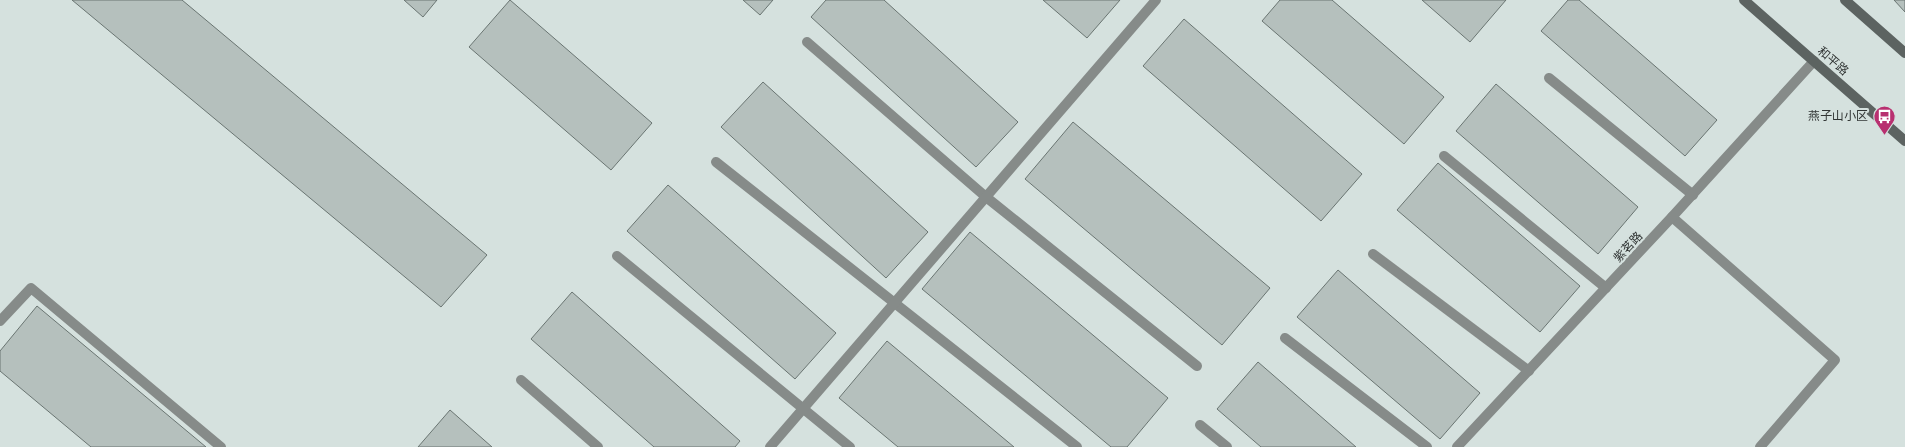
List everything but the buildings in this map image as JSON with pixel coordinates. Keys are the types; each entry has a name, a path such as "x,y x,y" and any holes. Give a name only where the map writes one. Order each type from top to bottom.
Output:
{"main road":[{"name":"和平路","path":"1744,0 1905,141"},
{"path":"1845,0 1905,53"}],"street":[{"path":"770,447 1156,0"},
{"path":"807,42 986,197 1197,366"},
{"name":"紫茗路","path":"1458,447 1693,195 1814,61"},
{"path":"1549,78 1693,195"},
{"path":"1444,156 1606,288"},
{"path":"716,162 1077,447"},
{"path":"1672,217 1836,360 1760,447"},
{"path":"1373,254 1529,371"},
{"path":"617,256 850,447"},
{"path":"0,322 31,288 221,447"},
{"path":"1285,338 1427,447"},
{"path":"521,380 598,447"},
{"path":"1200,425 1226,447"}],"place":[{"name":"燕子山小区","path":"1884,135"}]}
